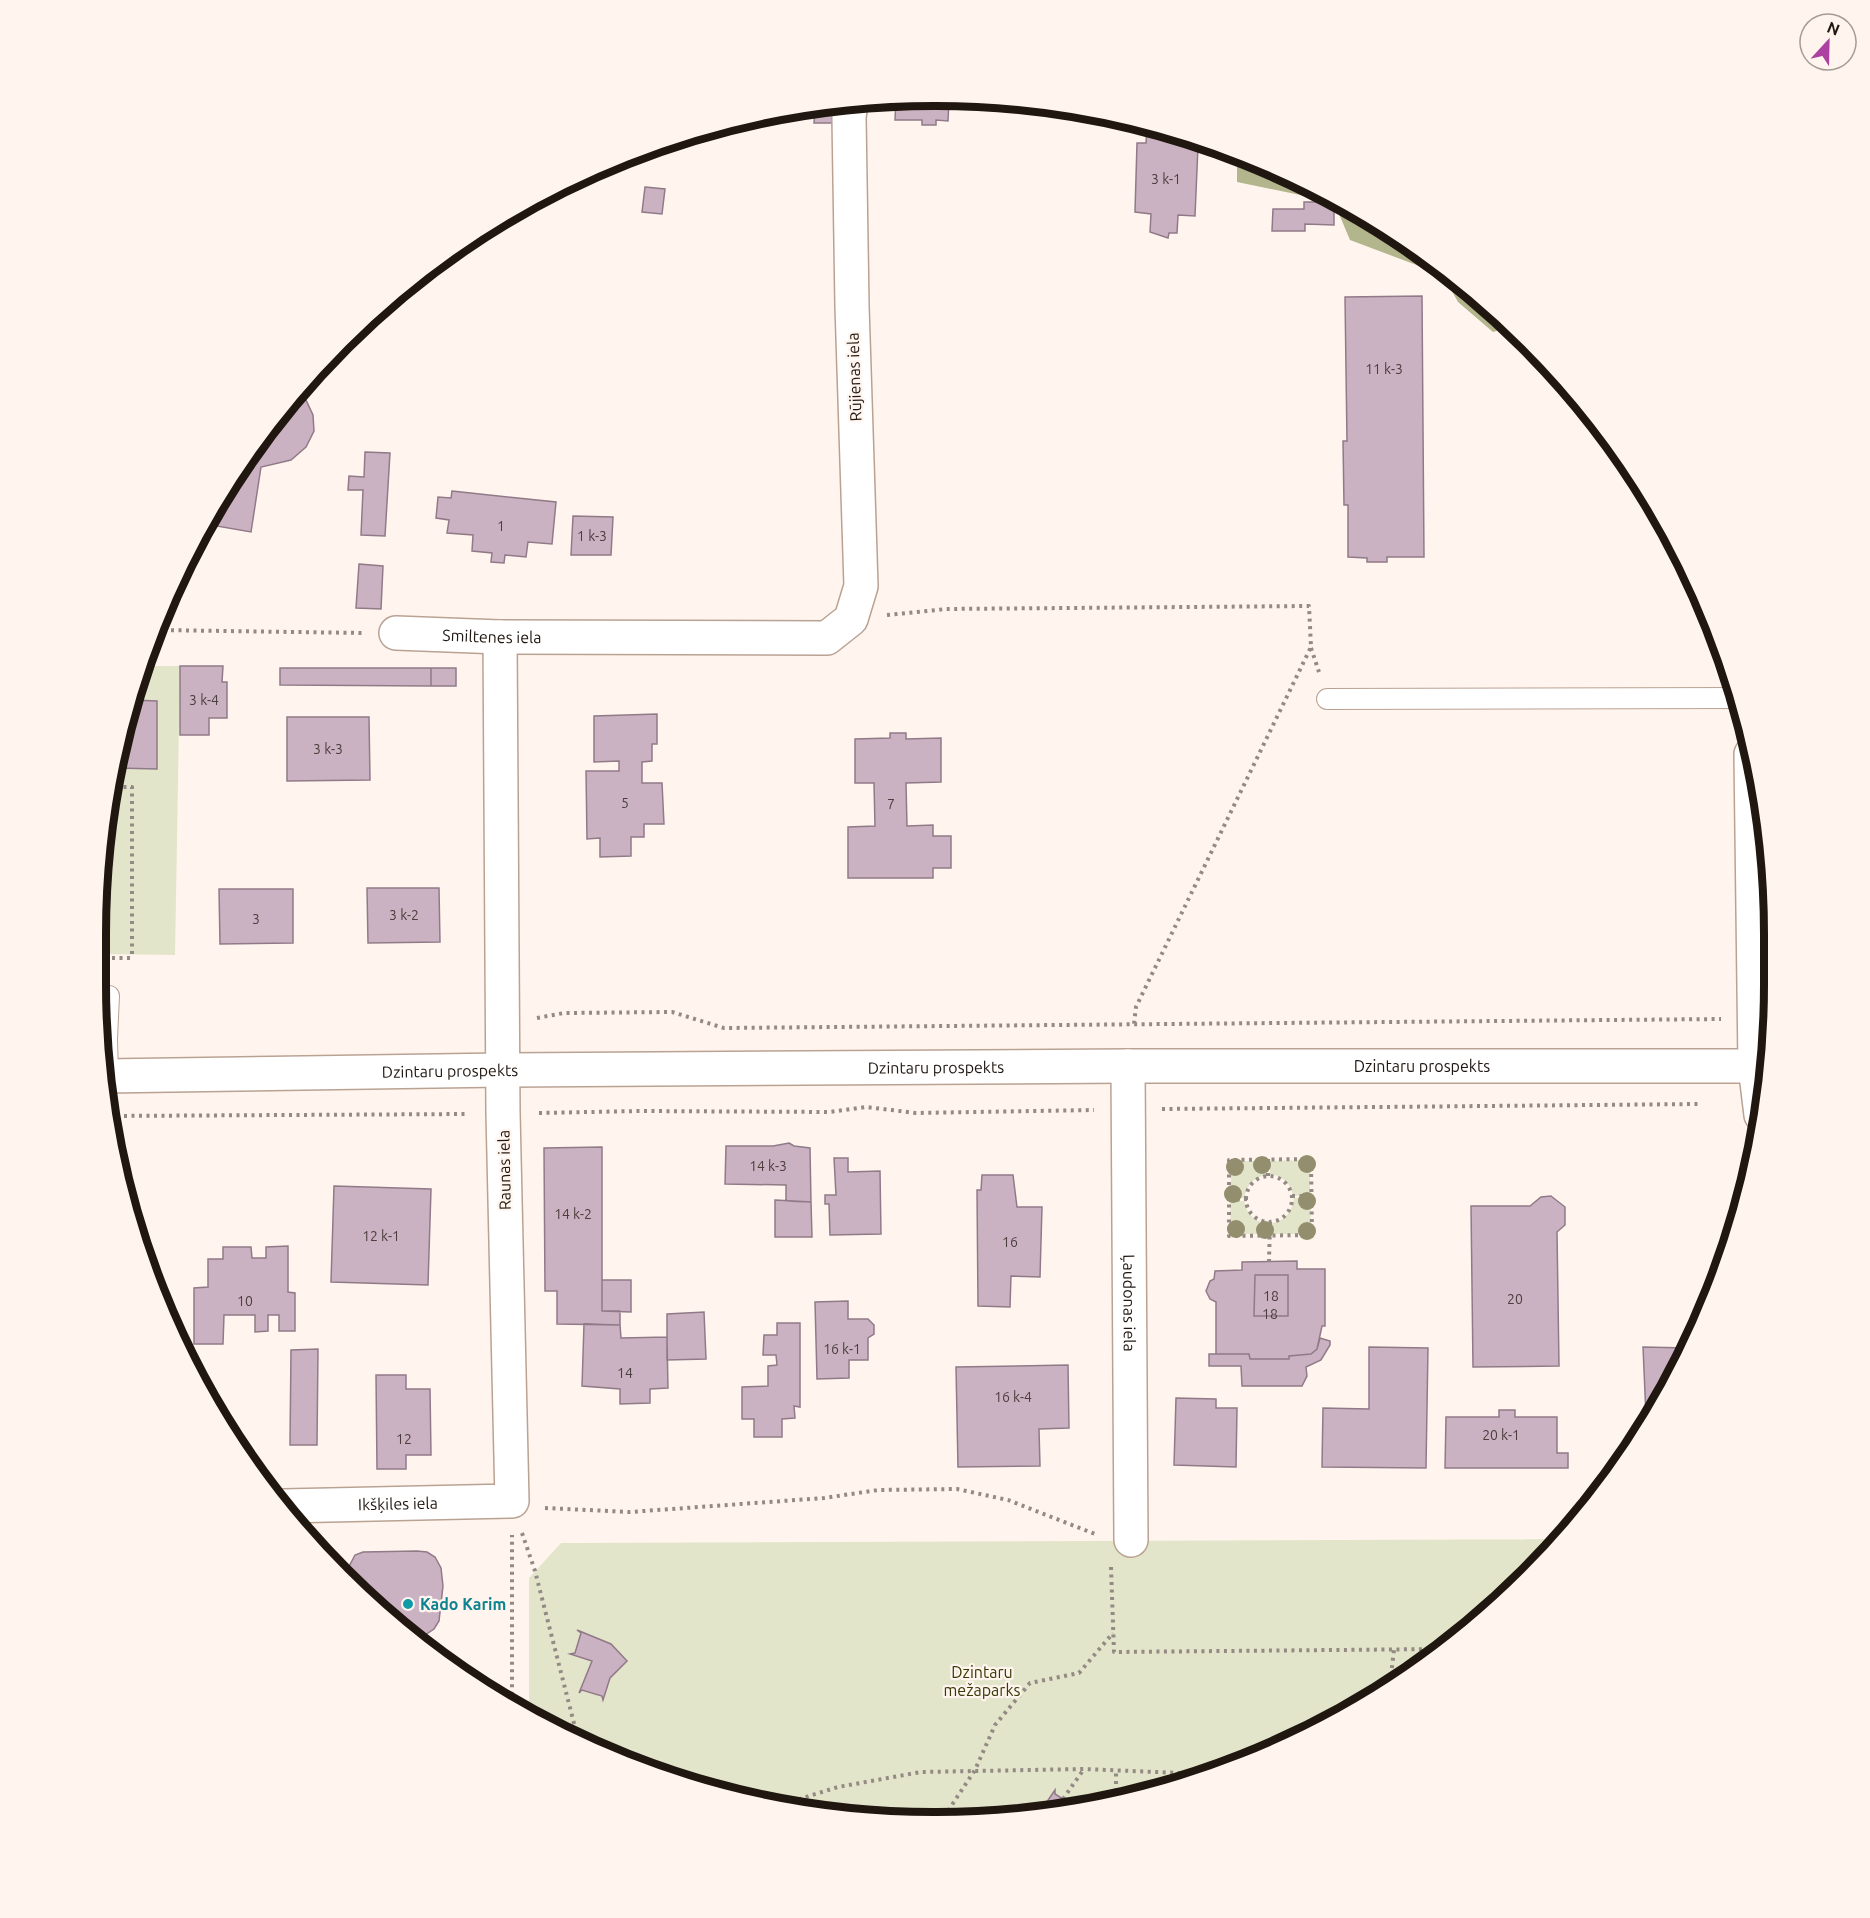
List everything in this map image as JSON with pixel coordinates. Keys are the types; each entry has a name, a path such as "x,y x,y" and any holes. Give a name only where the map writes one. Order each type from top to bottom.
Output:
{"street":[{"name":"Rūjienas iela","path":"839,628 861,586 852,306 850,111"},
{"name":"Smiltenes iela","path":"396,633 500,638 839,628"},
{"name":"Raunas iela","path":"500,638 502,1071 512,1501"},
{"path":"1752,798 1755,1019 1760,1054"},
{"name":"Dzintaru prospekts","path":"112,1076 1128,1066 1759,1066"},
{"name":"Ļaudonas iela","path":"1114,1546 1128,1066"},
{"name":"Ikšķiles iela","path":"293,1506 512,1501"}],"lane":[{"path":"1327,699 1728,698"},
{"path":"106,996 109,996 108,1026"}],"path":[{"path":"839,628 946,609 1309,606 1311,647 1136,1007 1128,1066"},
{"path":"165,630 396,633"},
{"path":"106,958 130,958 132,954 132,787 120,788"},
{"path":"502,1024 564,1013 672,1012 724,1028 1755,1019"},
{"path":"118,1116 640,1111 829,1112 866,1107 916,1113 1703,1104"},
{"path":"1268,1159 1268,1176"},
{"path":"1268,1159 1311,1159 1312,1235 1230,1236 1228,1160 1268,1159"},
{"path":"1268,1176 1283,1180 1292,1196 1286,1215 1270,1222 1252,1215 1247,1199 1254,1182 1268,1176"},
{"path":"1292,1196 1311,1196"},
{"path":"1229,1200 1247,1199"},
{"path":"1269,1262 1270,1222"},
{"path":"512,1501 533,1508 630,1512 824,1498 878,1490 957,1489 1008,1500 1114,1546 1114,1652 1426,1649"},
{"path":"511,1695 512,1501"},
{"path":"512,1501 535,1571 576,1729"},
{"path":"948,1812 975,1770 995,1725 1030,1683 1079,1673 1113,1632"},
{"path":"1391,1674 1395,1650"},
{"path":"1063,1799 1084,1768"},
{"path":"797,1800 838,1787 921,1772 1084,1768 1183,1773"},
{"path":"1116,1770 1116,1791"}],"green space":[{"path":"1237,164 1311,197 1237,182"},
{"path":"1338,211 1395,246 1426,269 1350,240"},
{"path":"1449,286 1500,330 1493,332 1458,302"},
{"path":"151,666 180,666 175,955 106,954 108,881 122,773"},
{"path":"1310,1160 1310,1195 1293,1196 1285,1181 1270,1174 1270,1161"},
{"path":"1231,1161 1266,1161 1266,1175 1251,1183 1244,1198 1231,1198"},
{"path":"1294,1198 1310,1198 1311,1234 1272,1234 1272,1223 1287,1215 1292,1208"},
{"path":"1230,1201 1244,1201 1252,1217 1269,1223 1268,1234 1231,1234"},
{"name":"Dzintaru mežaparks","path":"1549,1539 1521,1569 1481,1606 1395,1672 1349,1701 1252,1748 1201,1768 1097,1796 989,1810 935,1812 881,1810 827,1804 773,1796 721,1783 669,1768 618,1748 529,1705 529,1578 561,1543"}],"building":[{"path":"896,107 949,107 948,121 936,120 936,125 922,125 922,120 895,120"},
{"path":"840,113 839,123 814,123 815,116"},
{"path":"1147,134 1198,149 1195,216 1178,215 1177,233 1169,233 1168,238 1150,232 1151,214 1135,212 1137,143 1146,143"},
{"path":"645,187 665,189 662,214 642,212"},
{"path":"1304,202 1320,202 1334,209 1334,225 1305,224 1305,231 1272,231 1273,209 1304,209"},
{"path":"1422,296 1424,557 1387,557 1387,562 1367,562 1367,558 1348,557 1348,505 1344,505 1343,441 1347,441 1345,297"},
{"path":"305,398 313,415 314,431 306,447 291,460 261,467 251,532 215,526 246,475"},
{"path":"365,452 390,453 385,536 361,535 363,490 348,490 349,476 364,477"},
{"path":"452,491 556,502 552,544 528,542 526,557 505,555 504,563 491,562 492,553 472,551 473,535 447,533 449,520 436,518 438,497 451,498"},
{"path":"573,516 613,517 611,555 571,555"},
{"path":"359,564 383,566 381,609 356,608"},
{"path":"180,666 223,666 222,682 227,682 227,718 209,718 209,735 180,735"},
{"path":"280,668 431,668 431,686 280,685"},
{"path":"431,668 456,668 456,686 431,686"},
{"path":"141,700 157,701 157,769 123,768"},
{"path":"657,714 657,744 652,744 652,761 642,762 642,783 662,783 664,824 644,824 644,837 631,837 631,856 600,857 600,838 587,839 586,771 619,771 619,761 594,762 594,716"},
{"path":"287,717 369,717 370,780 287,781"},
{"path":"890,733 906,733 906,739 941,738 941,782 906,783 907,826 933,825 933,836 951,836 951,868 933,868 933,878 848,878 848,827 875,826 874,783 855,783 855,739 890,738"},
{"path":"367,888 439,888 440,942 368,943"},
{"path":"219,889 293,889 293,943 220,944"},
{"path":"789,1143 810,1148 811,1202 786,1201 786,1185 725,1184 726,1146 773,1146"},
{"path":"602,1147 602,1311 620,1311 620,1325 557,1324 557,1291 545,1291 544,1148"},
{"path":"834,1158 848,1158 848,1172 880,1171 881,1234 830,1235 829,1204 825,1204 825,1195 836,1195"},
{"path":"982,1175 1013,1175 1017,1207 1042,1207 1040,1277 1011,1276 1010,1307 978,1306 977,1190 981,1190"},
{"path":"334,1186 431,1189 428,1285 331,1282"},
{"path":"1551,1196 1565,1207 1565,1225 1557,1232 1559,1366 1473,1367 1471,1206 1530,1206 1541,1197"},
{"path":"775,1200 811,1202 812,1237 775,1237"},
{"path":"288,1246 288,1292 295,1293 295,1331 279,1331 279,1315 268,1315 268,1331 255,1332 255,1315 224,1315 223,1344 194,1344 194,1288 208,1287 208,1259 223,1259 223,1247 251,1247 252,1258 266,1258 266,1247"},
{"path":"1297,1261 1297,1269 1325,1269 1325,1326 1322,1326 1317,1349 1311,1354 1289,1356 1289,1359 1250,1359 1249,1354 1216,1354 1216,1302 1210,1299 1206,1291 1210,1281 1214,1279 1215,1271 1242,1270 1242,1262"},
{"path":"1255,1275 1288,1275 1288,1316 1254,1316"},
{"path":"602,1280 631,1280 631,1312 602,1311"},
{"path":"848,1301 848,1319 868,1319 874,1325 874,1334 868,1338 868,1360 849,1360 849,1378 817,1379 815,1302"},
{"path":"704,1312 706,1359 667,1360 667,1314"},
{"path":"777,1323 800,1323 800,1407 794,1406 795,1418 782,1419 782,1437 754,1437 754,1419 742,1419 742,1387 768,1386 768,1366 777,1365 776,1355 763,1355 764,1335 777,1335"},
{"path":"584,1324 620,1325 621,1338 667,1337 668,1388 650,1389 650,1403 620,1404 620,1389 582,1386"},
{"path":"1320,1338 1330,1341 1330,1345 1321,1360 1306,1367 1307,1376 1302,1386 1242,1386 1241,1366 1209,1366 1209,1354 1249,1354 1250,1359 1289,1359 1289,1356 1311,1354 1317,1349"},
{"path":"1369,1347 1428,1348 1426,1468 1322,1467 1323,1408 1369,1409"},
{"path":"1643,1347 1679,1348 1653,1397 1646,1409"},
{"path":"318,1349 317,1445 290,1445 291,1350"},
{"path":"1068,1365 1069,1428 1039,1429 1040,1466 958,1467 956,1367"},
{"path":"376,1375 406,1375 406,1389 430,1389 431,1455 406,1455 406,1469 377,1469"},
{"path":"1176,1398 1216,1399 1216,1408 1237,1408 1236,1467 1174,1465"},
{"path":"1499,1410 1515,1410 1515,1417 1557,1417 1557,1453 1568,1453 1568,1468 1445,1468 1446,1417 1499,1417"},
{"name":"Kado Karim","path":"417,1551 427,1552 435,1557 441,1568 443,1586 439,1621 434,1629 425,1635 348,1568 355,1555 363,1552"},
{"path":"577,1630 611,1644 627,1661 610,1678 603,1700 602,1696 582,1690 579,1693 592,1661 570,1654 575,1653 581,1633"},
{"path":"1055,1790 1055,1794 1066,1801 1046,1804"}],"place":[{"name":"Kado Karim","path":"408,1604"}]}
